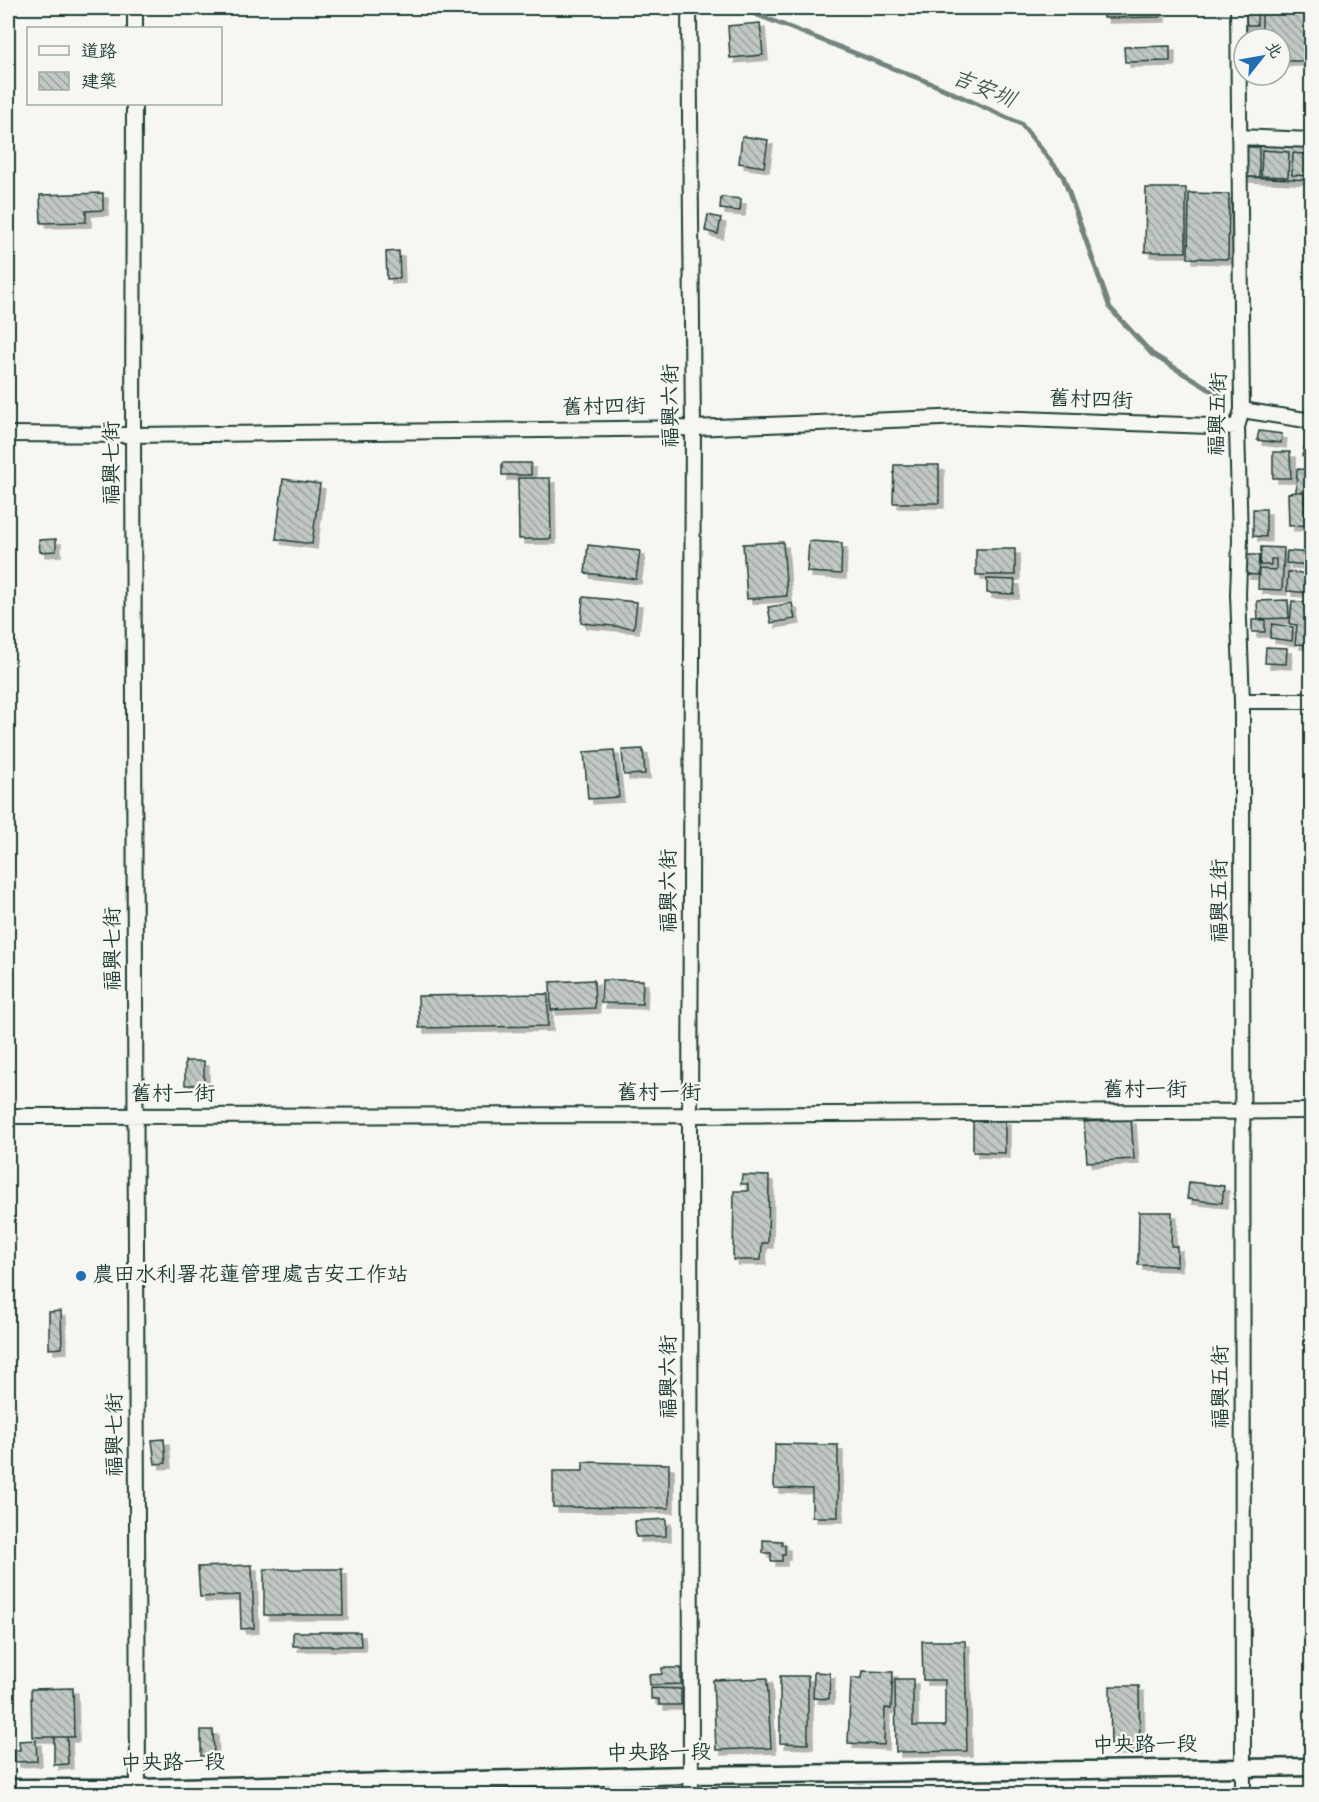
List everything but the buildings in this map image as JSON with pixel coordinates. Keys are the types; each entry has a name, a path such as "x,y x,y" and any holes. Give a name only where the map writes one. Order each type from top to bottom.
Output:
{"street":[{"path":"135,8 135,27"},
{"name":"福興六街","path":"689,8 693,428 690,1116 691,1794"},
{"name":"福興五街","path":"1238,8 1242,410 1237,428 1240,540 1238,594 1242,701 1243,1794"},
{"name":"福興七街","path":"134,105 138,1791"},
{"path":"1239,137 1311,140"},
{"path":"1242,410 1311,420"},
{"name":"舊村四街","path":"8,434 134,435 693,428 965,417 1237,428"},
{"path":"1242,701 1311,701"},
{"name":"舊村一街","path":"8,1116 690,1116 1311,1111"},
{"name":"中央路一段","path":"8,1788 138,1791 691,1775 1311,1767"}],"waterway":[{"name":"吉安圳","path":"740,8 933,84 1021,124 1063,176 1110,308 1152,354 1222,397"}],"place":[{"name":"農田水利署花蓮管理處吉安工作站","path":"81,1276"}]}
